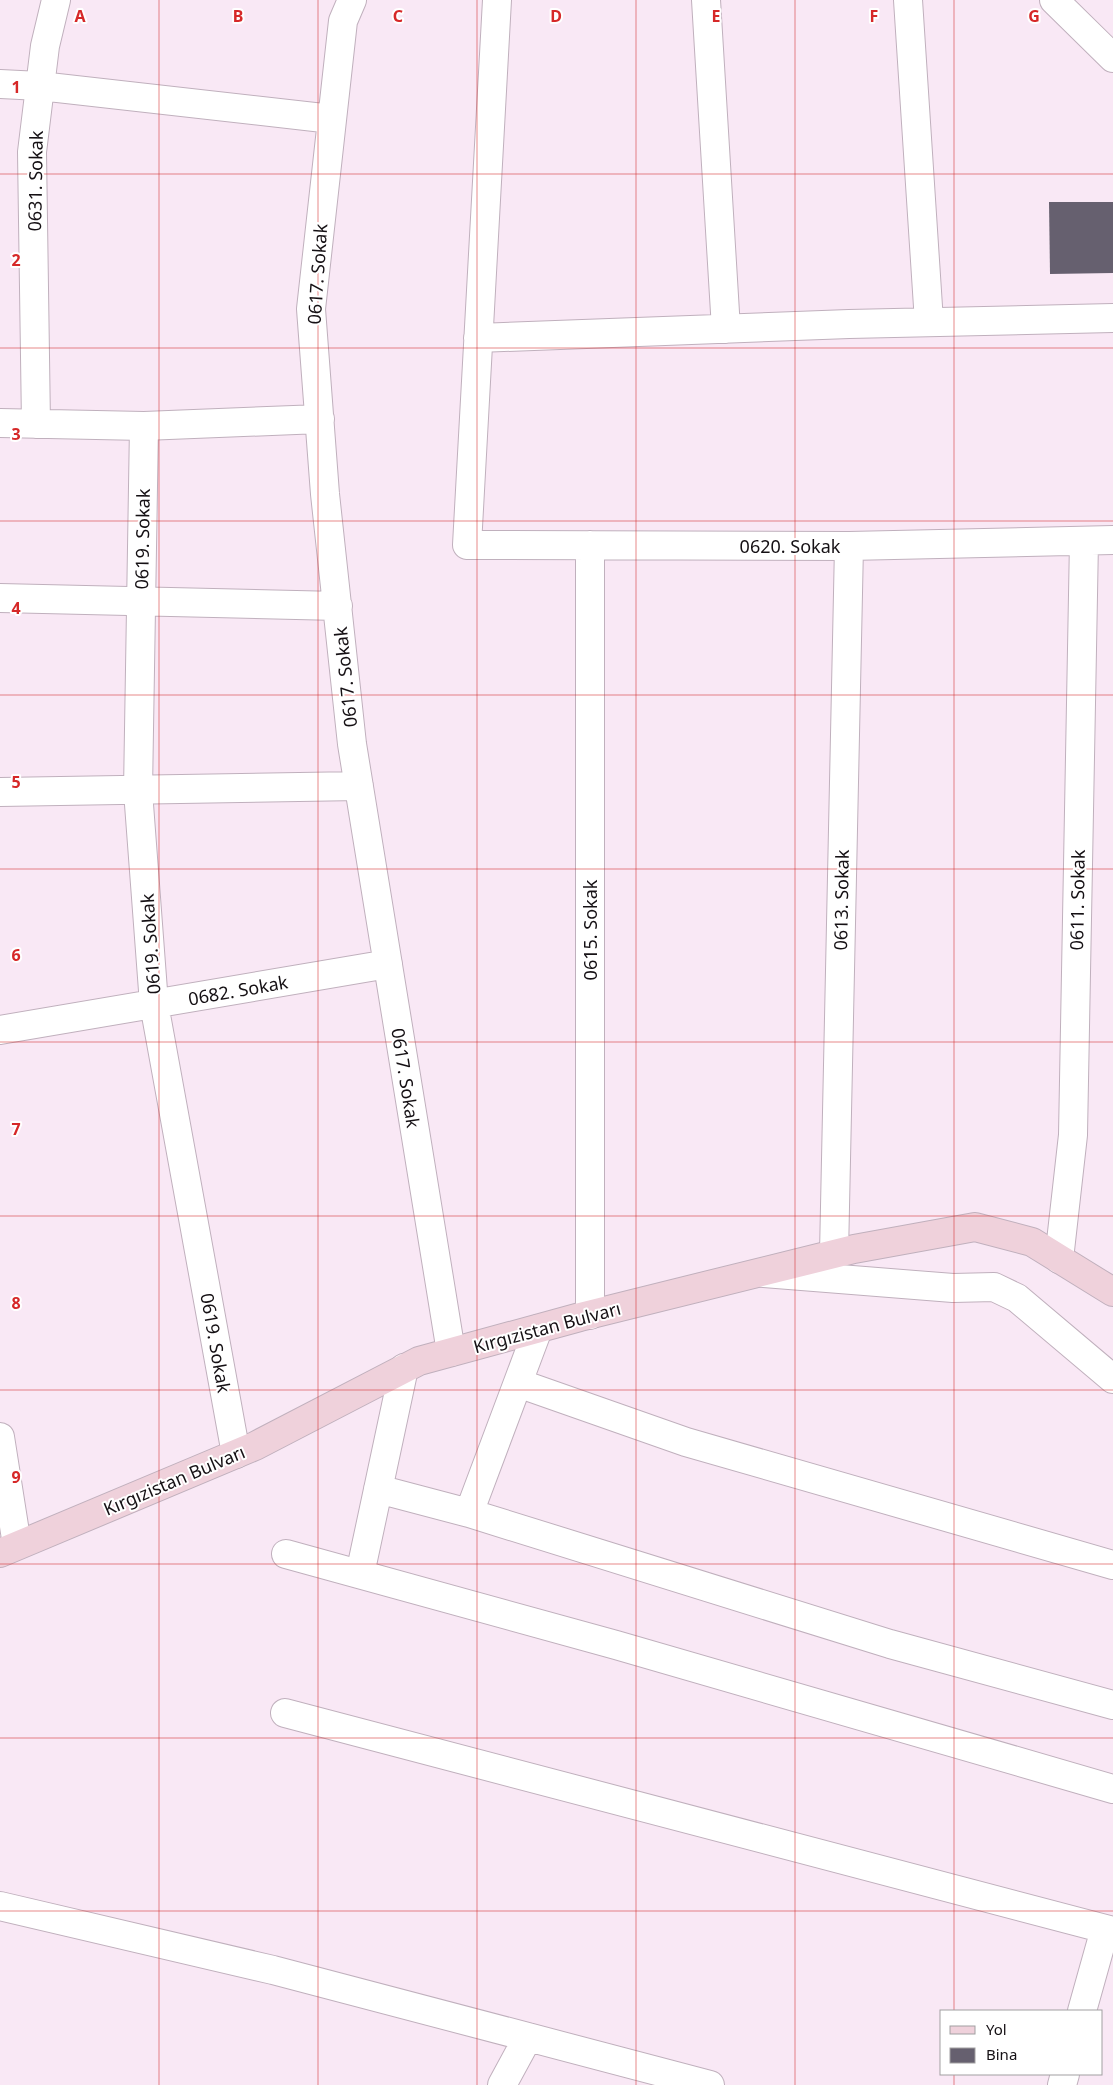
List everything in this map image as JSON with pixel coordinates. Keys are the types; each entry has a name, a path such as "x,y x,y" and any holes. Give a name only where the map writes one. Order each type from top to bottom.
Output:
{"street":[{"name":"0631. Sokak","path":"36,424 32,152 45,46 56,0"},
{"name":"0617. Sokak","path":"352,0 343,21 311,309 338,606 359,786 451,1352"},
{"path":"497,0 478,338 929,322 1113,318"},
{"path":"706,0 726,329"},
{"path":"908,0 929,322"},
{"path":"1054,0 1113,58"},
{"path":"0,84 40,86 332,120"},
{"name":"0620. Sokak","path":"478,338 466,545 849,546 1113,540"},
{"path":"0,423 144,426 320,419"},
{"name":"0619. Sokak","path":"144,426 138,791 154,1004 236,1454"},
{"name":"0611. Sokak","path":"1059,1259 1073,1135 1084,541"},
{"name":"0615. Sokak","path":"590,545 590,1315"},
{"name":"0613. Sokak","path":"834,1254 849,546"},
{"path":"0,598 338,606"},
{"path":"0,792 359,786"},
{"name":"0682. Sokak","path":"0,1030 388,964"},
{"name":"Kırgızistan Bulvarı","path":"9,1549 236,1454 418,1360 834,1254 975,1228 1032,1242 1113,1292"},
{"path":"760,1272 953,1288 994,1287 1017,1298 1113,1379"},
{"path":"469,1513 538,1328"},
{"path":"360,1574 404,1368"},
{"path":"518,1383 686,1442 1113,1566"},
{"path":"0,1438 9,1549"},
{"path":"378,1490 469,1513 890,1644 1113,1705"},
{"path":"286,1554 616,1645 1113,1789"},
{"path":"285,1712 1109,1930 1082,2010"},
{"path":"0,1906 273,1970 710,2085"},
{"path":"502,2085 528,2037"}],"building":[{"path":"1049,202 1113,202 1113,273 1050,274"}]}
